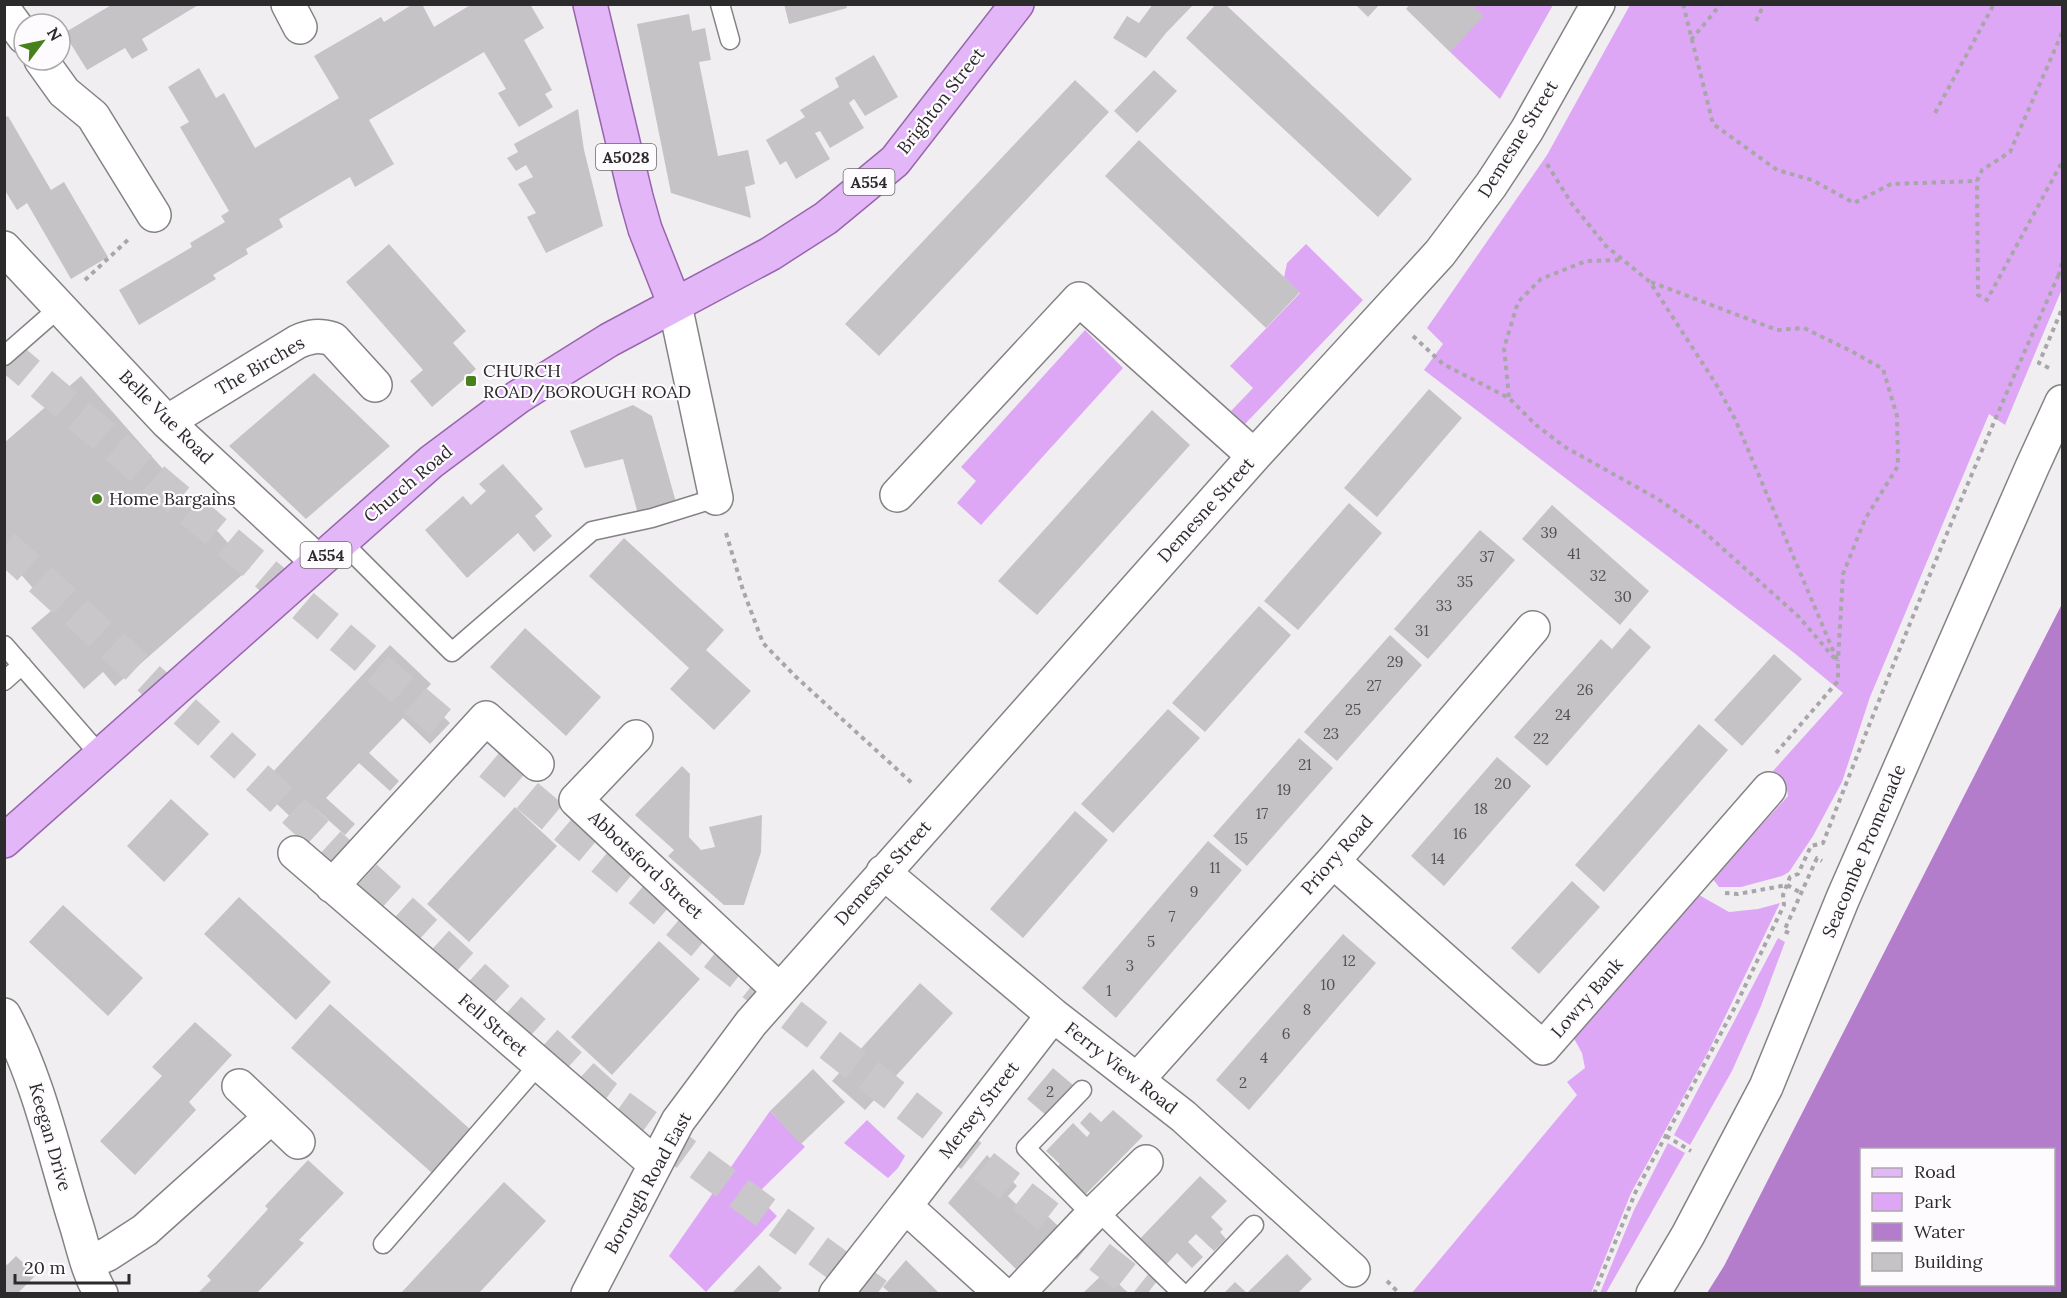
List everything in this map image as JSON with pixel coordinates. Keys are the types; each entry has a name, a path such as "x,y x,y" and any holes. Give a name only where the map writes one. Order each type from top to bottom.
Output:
{"main road":[{"name":"A5028","path":"590,4 645,229 675,305"},
{"name":"Brighton Street","path":"675,305 770,254 826,218 895,161 1017,4"},
{"name":"Church Road","path":"4,841 431,462 518,397 609,340 675,305"}],"street":[{"name":"Demesne Street","path":"779,990 1254,456 1440,253 1491,185 1527,130 1598,4"},
{"path":"50,72 64,92 93,116 154,215"},
{"name":"Belle Vue Road","path":"12,256 167,422 329,552"},
{"path":"897,495 1079,299 1254,456"},
{"path":"675,305 716,498"},
{"name":"The Birches","path":"167,422 297,342 309,337 324,336 333,339 375,385"},
{"name":"Seacombe Promenade","path":"1653,1293 1688,1235 1766,1087 1843,898 2062,402"},
{"name":"Priory Road","path":"1137,1080 1333,861 1533,628"},
{"path":"332,886 486,718 537,764"},
{"name":"Abbotsford Street","path":"636,737 576,800 779,990"},
{"name":"Lowry Bank","path":"1333,861 1543,1048 1769,789"},
{"name":"Fell Street","path":"295,854 655,1164"},
{"name":"Ferry View Road","path":"883,872 1053,1015 1183,1116 1353,1270"},
{"name":"Borough Road East","path":"588,1293 678,1121 751,1023 779,990"},
{"name":"Keegan Drive","path":"4,1015 28,1062 88,1263 101,1293"},
{"name":"Mersey Street","path":"836,1293 1053,1015"},
{"path":"239,1086 298,1142"},
{"path":"88,1263 108,1254 146,1230 271,1117"},
{"path":"1017,1293 1094,1212 1146,1162"},
{"path":"905,1206 1002,1293"}],"lane":[{"path":"720,4 730,40"},
{"path":"4,356 60,307"},
{"path":"329,552 452,652 592,531 652,518 716,498"},
{"path":"4,645 100,755"},
{"path":"4,681 22,665"},
{"path":"382,1244 539,1064"},
{"path":"1082,1090 1026,1148 1183,1293"},
{"path":"1189,1293 1254,1225"}],"path":[{"path":"1683,4 1713,124 1777,170 1812,180 1854,203 1891,184 1977,181"},
{"path":"1691,40 1722,4"},
{"path":"1756,21 1764,4"},
{"path":"1935,113 1994,4"},
{"path":"2062,33 2010,152 1983,170 1977,181 1978,295 1987,300 2062,162"},
{"path":"1527,130 1572,204 1606,246 1650,282 1777,330 1804,328 1883,369 1897,416 1898,466 1865,519 1843,574 1838,681 1766,765 1769,789"},
{"path":"60,307 154,215"},
{"path":"1509,398 1504,348 1518,302 1541,279 1586,261 1622,260"},
{"path":"1594,1293 1636,1191 1735,1007 1784,905 1783,895 1790,877 1798,874 1811,846 1823,843 1929,576 1999,409 2061,274 2062,263"},
{"path":"1650,282 1716,384 1735,419 1838,662"},
{"path":"2055,370 2039,363 2062,309"},
{"path":"1386,311 1443,364 1509,398 1536,425 1565,447 1658,500 1701,529 1799,617 1838,662"},
{"path":"716,498 743,590 763,643 795,676 892,766 941,808"},
{"path":"1784,931 1817,858"},
{"path":"1730,894 1787,885 1801,893"},
{"path":"1666,1136 1688,1149"}],"green space":[{"path":"1471,5 1553,5 1500,99 1450,52"},
{"path":"1630,5 2062,5 2062,289 2005,425 1989,414 1870,697 1842,782 1813,836 1789,872 1741,887 1719,887 1712,878 1788,796 1786,784 1773,771 1843,693 1793,652 1424,370 1443,344 1427,328 1547,155"},
{"path":"1306,244 1363,300 1245,424 1231,411 1253,388 1230,366 1300,293 1284,277 1287,263"},
{"path":"1085,330 1123,368 981,525 957,503 976,481 961,467"},
{"path":"1699,895 1729,912 1758,909 1780,903 1709,1050 1631,1193 1591,1293 1411,1294 1577,1095 1567,1082 1585,1068 1582,1053 1572,1035"},
{"path":"1778,938 1785,942 1761,1006 1732,1071 1690,1145 1674,1135"},
{"path":"770,1111 805,1147 756,1195 777,1216 706,1292 669,1256"},
{"path":"867,1120 905,1156 888,1178 844,1143"},
{"path":"1668,1143 1685,1153 1606,1293 1600,1293 1634,1210"}],"water":[{"path":"2062,604 2062,1293 1707,1293 1724,1266"}],"building":[{"path":"113,4 200,4 142,39 148,50 132,59 125,48 87,70 72,46 72,28"},
{"path":"413,4 422,4 434,27 472,4 530,4 544,28 524,40 552,90 545,94 553,107 519,127 498,93 506,89 484,52 369,120 394,164 355,187 350,177 279,219 283,227 246,249 248,254 213,275 216,279 139,325 119,290 192,247 190,243 225,222 221,216 229,211 180,127 189,122 168,87 199,68 216,98 224,93 255,148 339,98 314,56 381,17 384,22"},
{"path":"784,4 846,4 847,8 789,24"},
{"path":"1153,4 1194,4 1146,58 1113,38 1127,16 1139,23"},
{"path":"1216,4 1225,4 1412,179 1378,217 1186,38"},
{"path":"1355,4 1380,4 1368,17"},
{"path":"1410,4 1471,4 1484,16 1450,52 1406,9"},
{"path":"689,14 692,31 705,28 711,60 699,62 718,156 748,150 755,184 745,187 751,218 671,193 637,24"},
{"path":"874,55 898,97 865,116 854,99 849,103 864,128 830,148 820,131 815,133 830,159 796,179 786,161 780,165 766,140 805,117 800,110 839,87 835,78"},
{"path":"1154,70 1177,91 1137,133 1114,111"},
{"path":"1075,80 1109,112 879,356 845,324"},
{"path":"578,109 584,150 603,226 546,253 527,217 536,213 518,184 533,177 526,165 516,171 507,158 518,152 514,144"},
{"path":"8,116 51,190 64,182 108,257 71,279 27,203 17,210 4,189 4,118"},
{"path":"1139,140 1300,292 1266,328 1105,176"},
{"path":"389,244 466,331 453,343 476,369 432,407 410,381 423,370 346,282"},
{"path":"314,373 390,446 306,519 229,446"},
{"name":"Home Bargains","path":"81,376 250,568 115,686 103,672 84,689 31,628 52,610 4,555 4,443"},
{"path":"1429,389 1462,418 1377,517 1344,488"},
{"path":"633,405 652,416 677,506 638,514 623,459 585,468 570,431"},
{"path":"1152,410 1190,445 1037,615 998,581"},
{"path":"503,464 543,509 535,516 552,536 534,552 518,533 467,578 425,530 463,496 471,505 486,491 479,484"},
{"path":"1349,503 1382,533 1298,630 1264,601"},
{"path":"1552,505 1649,591 1620,625 1522,539"},
{"path":"1480,530 1515,560 1428,659 1394,629"},
{"path":"624,538 724,630 706,650 751,691 714,730 670,689 689,668 589,576"},
{"path":"1259,606 1291,635 1205,732 1172,703"},
{"path":"525,628 601,697 566,736 490,667"},
{"path":"1630,628 1651,647 1547,766 1514,737 1601,639 1612,649"},
{"path":"1390,635 1422,665 1337,761 1304,732"},
{"path":"390,645 431,684 421,695 450,723 430,744 403,718 369,753 399,781 390,791 359,763 326,798 355,824 345,835 316,809 300,826 259,787"},
{"path":"1774,654 1802,679 1742,746 1714,720"},
{"path":"1168,709 1200,738 1113,833 1081,804"},
{"path":"1699,724 1728,750 1604,892 1575,865"},
{"path":"1299,738 1333,768 1247,866 1213,836"},
{"path":"1497,757 1531,786 1444,886 1411,856"},
{"path":"682,766 690,774 689,837 701,850 715,847 709,827 762,815 761,852 744,905 724,905 668,856 674,850 635,815"},
{"path":"171,799 209,834 164,882 127,846"},
{"path":"515,807 557,846 469,942 427,904"},
{"path":"1075,811 1108,840 1023,938 990,909"},
{"path":"1208,841 1242,870 1116,1018 1082,988"},
{"path":"1572,881 1600,907 1539,974 1511,948"},
{"path":"239,897 331,982 296,1020 204,934"},
{"path":"63,905 143,978 108,1016 29,942"},
{"path":"1343,934 1376,963 1249,1110 1216,1080"},
{"path":"659,941 700,979 612,1075 571,1037"},
{"path":"920,983 953,1013 865,1110 832,1081"},
{"path":"330,1004 471,1130 432,1173 291,1048"},
{"path":"195,1022 232,1055 189,1102 196,1110 135,1175 100,1141 162,1076 152,1067"},
{"path":"1053,1068 1073,1085 1047,1116 1027,1099"},
{"path":"813,1069 845,1102 801,1144 770,1111"},
{"path":"1113,1110 1143,1136 1085,1195 1056,1168 1060,1164 1046,1151 1073,1123 1087,1137 1090,1133 1080,1123 1090,1112 1101,1122"},
{"path":"987,1155 1017,1186 1008,1196 1015,1203 1022,1209 1031,1200 1058,1226 1016,1269 948,1203"},
{"path":"308,1160 344,1193 299,1240 304,1243 257,1293 198,1293 211,1280 207,1276 268,1209 265,1206"},
{"path":"1200,1176 1227,1201 1211,1217 1223,1229 1220,1232 1226,1239 1214,1251 1196,1234 1188,1242 1203,1257 1192,1268 1177,1253 1162,1269 1135,1244"},
{"path":"504,1182 546,1221 478,1293 401,1293"},
{"path":"1287,1254 1312,1279 1298,1293 1247,1293"},
{"path":"16,1256 36,1275 18,1293 4,1293 4,1262 7,1265"},
{"path":"906,1260 939,1293 890,1293 883,1287"},
{"path":"759,1265 782,1288 777,1293 732,1293"},
{"path":"1106,1271 1129,1293 1083,1293"},
{"path":"1235,1282 1247,1293 1225,1292"}],"tunnel":[{"path":"4,352 713,953 1147,1294"},
{"path":"4,546 601,1092 877,1294"}],"place":[{"name":"CHURCH ROAD/BOROUGH ROAD","path":"471,381"},
{"name":"Home Bargains","path":"97,499"}]}
